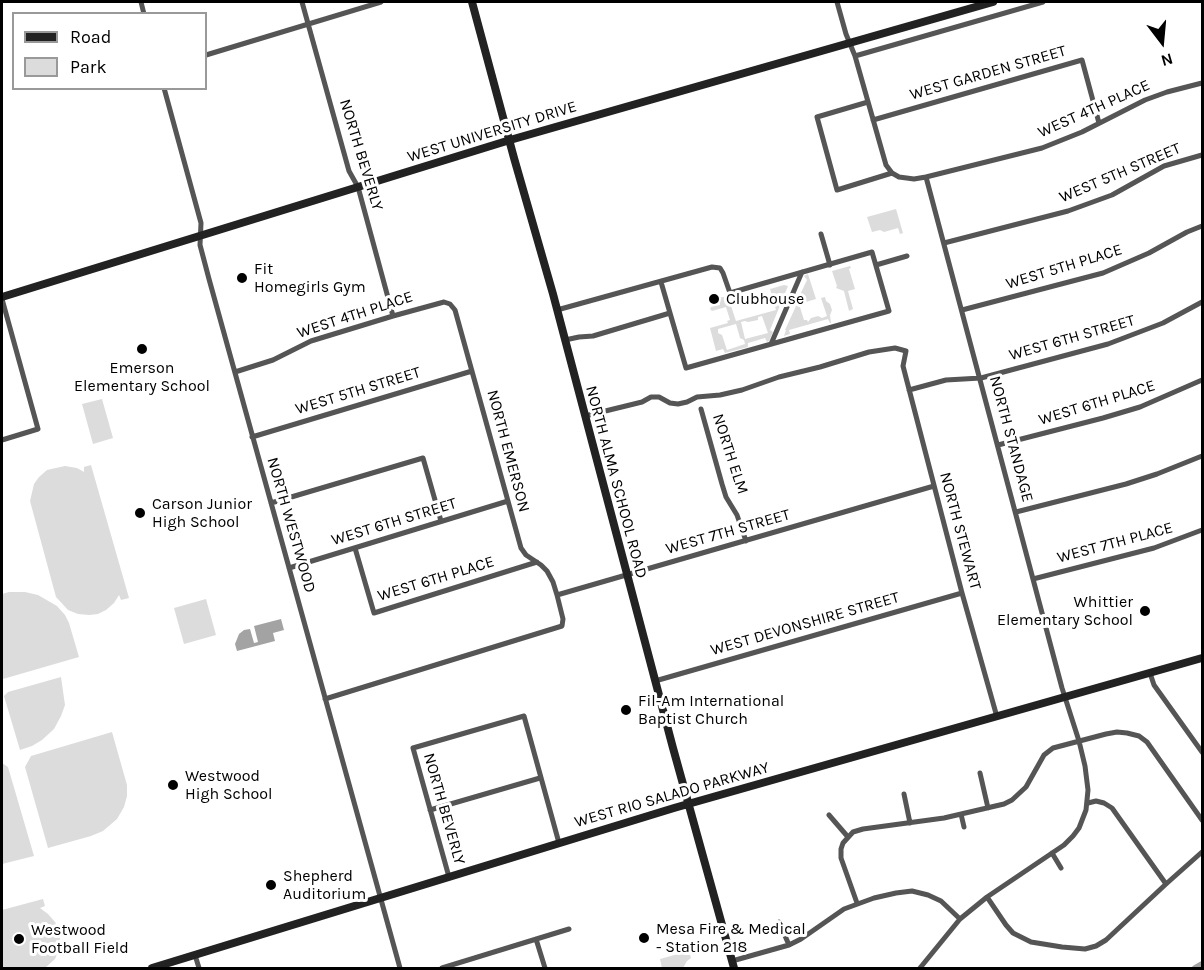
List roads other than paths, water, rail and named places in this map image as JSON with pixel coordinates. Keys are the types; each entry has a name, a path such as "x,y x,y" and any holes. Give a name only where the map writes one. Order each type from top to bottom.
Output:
{"main road":[{"name":"NORTH ALMA SCHOOL ROAD","path":"472,2 733,965"},
{"name":"WEST UNIVERSITY DRIVE","path":"2,298 510,140 993,2"},
{"name":"WEST RIO SALADO PARKWAY","path":"152,969 688,804 1203,658"}],"street":[{"name":"NORTH BEVERLY","path":"302,2 349,171 358,187 393,316"},
{"path":"207,55 381,2"},
{"path":"837,2 846,34 851,42 886,165 892,173 905,179 926,177"},
{"path":"855,56 1043,2"},
{"name":"WEST GARDEN STREET","path":"873,120 1082,60 1099,123"},
{"name":"WEST 4TH PLACE","path":"926,177 1042,148 1082,132 1145,100 1203,83"},
{"name":"NORTH WESTWOOD","path":"165,90 201,224 200,245 203,257 400,969"},
{"path":"868,102 817,117 837,189 892,173"},
{"name":"WEST 5TH STREET","path":"944,243 1076,209 1112,195 1164,166 1203,154"},
{"name":"NORTH STANDAGE","path":"926,177 1033,579 1079,741 1087,778 1088,803"},
{"name":"WEST 5TH PLACE","path":"962,310 1103,273 1203,226"},
{"path":"821,234 830,265"},
{"path":"557,310 712,267 720,268 730,293 872,252 889,311 686,368 661,282"},
{"path":"876,265 907,256"},
{"path":"771,344 802,272"},
{"path":"2,298 38,429 2,440"},
{"name":"WEST 4TH PLACE","path":"235,372 273,360 310,341 444,302 450,304"},
{"name":"WEST 6TH STREET","path":"909,390 946,380 981,378 1108,344 1162,323 1203,302"},
{"name":"NORTH EMERSON","path":"450,304 455,310 521,548 526,555 548,571 556,595"},
{"path":"565,340 593,336 670,313"},
{"name":"NORTH STEWART","path":"585,416 642,402 651,397 659,397 670,403 678,404 697,397 742,390 779,377 869,352 895,348 906,351 903,366 997,717"},
{"name":"WEST 5TH STREET","path":"252,437 472,371"},
{"name":"WEST 6TH PLACE","path":"998,445 1140,407 1203,380"},
{"name":"NORTH ELM","path":"701,409 726,497 737,515 746,541"},
{"path":"1016,512 1137,481 1203,456"},
{"path":"271,504 423,458 441,521"},
{"name":"WEST 7TH STREET","path":"556,595 934,486"},
{"name":"WEST 6TH STREET","path":"289,568 508,501"},
{"name":"WEST 7TH PLACE","path":"1033,579 1154,548 1203,530"},
{"name":"WEST 6TH PLACE","path":"355,548 374,613 537,562"},
{"name":"WEST DEVONSHIRE STREET","path":"655,681 962,593"},
{"path":"325,699 562,626 563,619 556,595"},
{"path":"1150,673 1154,685 1203,752"},
{"name":"NORTH BEVERLY","path":"449,877 413,748 524,716 540,778"},
{"path":"857,903 841,858 843,843 854,831 961,814 1004,804 1019,795 1026,787 1044,755 1053,748 1079,741 1117,732 1139,736 1147,742 1203,820"},
{"path":"980,773 988,808"},
{"path":"430,810 540,778 559,843"},
{"path":"904,794 910,823"},
{"path":"920,969 960,919 987,897 1064,845 1079,828 1088,803 1096,801 1112,808 1166,884"},
{"path":"961,814 964,827"},
{"path":"829,815 848,837"},
{"path":"987,897 1013,933 1031,942 1085,949 1106,940 1203,852"},
{"path":"1052,853 1061,868"},
{"path":"733,965 789,945 857,903 896,893 912,891 928,895 941,901 960,919"},
{"path":"779,922 789,945"},
{"path":"442,969 569,929"},
{"path":"537,939 545,969"},
{"path":"195,955 199,969"}],"waterway":[{"path":"1195,968 1202,964"}],"place":[{"name":"Fit Homegirls Gym","path":"242,278"},
{"name":"Clubhouse","path":"714,299"},
{"name":"Emerson Elementary School","path":"142,349"},
{"name":"Carson Junior High School","path":"140,513"},
{"name":"Whittier Elementary School","path":"1145,611"},
{"name":"Fil-Am International Baptist Church","path":"626,710"},
{"name":"Westwood High School","path":"173,785"},
{"name":"Shepherd Auditorium","path":"271,885"},
{"name":"Mesa Fire & Medical - Station 218","path":"644,938"},
{"name":"Westwood Football Field","path":"19,939"}]}
